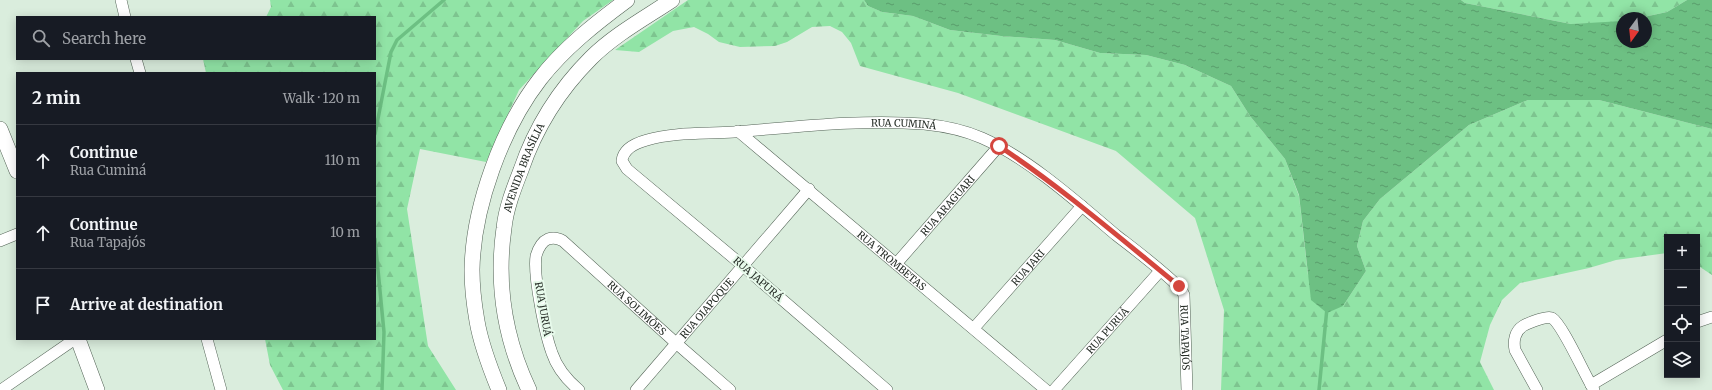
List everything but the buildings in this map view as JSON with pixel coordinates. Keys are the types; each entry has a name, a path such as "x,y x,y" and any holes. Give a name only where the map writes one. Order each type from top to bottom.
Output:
{"street":[{"path":"120,0 125,16"},
{"path":"499,390 486,359 477,322 472,269 476,232 482,199 490,174 517,112 540,79 565,51 588,30 628,0"},
{"name":"AVENIDA BRASÍLIA","path":"529,390 511,344 503,303 500,264 504,226 512,196 525,159 539,126 561,92 573,77 592,57 610,42 672,0"},
{"path":"136,60 140,72"},
{"name":"RUA CUMINÁ","path":"627,169 622,160 625,152 643,141 674,136 807,125 923,124 948,127 969,133 999,146 1034,169 1082,206 1160,271"},
{"path":"0,129 16,169"},
{"name":"RUA TROMBETAS","path":"738,131 1046,390"},
{"name":"RUA ARAGUARI","path":"896,264 999,146"},
{"name":"RUA JAPURÁ","path":"627,169 742,265 887,390"},
{"name":"RUA OIAPOQUE","path":"636,390 808,190"},
{"name":"RUA JARI","path":"974,328 1082,206"},
{"path":"0,241 16,234"},
{"name":"RUA JURUÁ","path":"563,241 558,238 546,240 541,244 538,250 536,263 539,300 552,353 565,376 579,390"},
{"name":"RUA SOLIMÕES","path":"563,241 730,390"},
{"name":"RUA PURUÁ","path":"1054,390 1160,271"},
{"name":"RUA TAPAJÓS","path":"1160,271 1181,289 1184,295 1187,390"},
{"path":"1537,390 1513,344 1516,333 1524,326 1548,317 1553,318 1564,335 1592,388 1664,342"},
{"path":"1700,321 1712,317"},
{"path":"1,390 76,340"},
{"path":"77,340 97,390"},
{"path":"207,340 221,390"}],"green space":[{"path":"270,0 613,0 583,21 519,90 486,162 420,149 407,209 428,346 456,390 283,390 270,365 265,340 376,340 376,72 206,72 203,60 376,60 376,16 266,16 271,7"},
{"path":"688,0 864,0 868,6 882,12 913,16 950,30 1055,40 1100,53 1146,55 1185,65 1231,86 1250,116 1285,159 1299,196 1308,275 1343,306 1366,271 1357,246 1363,221 1380,199 1469,125 1528,100 1599,100 1712,129 1712,275 1700,267 1700,234 1664,234 1664,253 1616,260 1589,268 1520,283 1502,300 1490,325 1480,362 1494,390 1221,390 1224,310 1195,218 1116,151 958,93 860,66 851,43 842,32 830,26 812,27 787,42 775,46 740,47 719,42 708,34 694,27 673,31 639,52 615,50"},
{"path":"1461,0 1687,0 1667,12 1652,15 1652,12 1616,12 1615,23 1571,24 1465,3"}],"water":[{"path":"864,0 1461,0 1465,3 1571,24 1616,21 1616,48 1652,48 1652,15 1667,12 1687,0 1712,0 1712,129 1599,100 1528,100 1469,125 1380,199 1363,221 1357,246 1366,271 1343,306 1327,313 1311,300 1299,195 1285,159 1250,116 1231,86 1185,65 1146,55 1100,53 1055,40 950,30 913,16 882,12 868,6"}],"waterway":[{"path":"376,129 391,52 397,40 444,0"},
{"path":"376,249 384,332 382,390"},
{"path":"1319,390 1327,308"}],"route":[{"path":"999,146 1034,169 1082,206 1179,286"}]}
